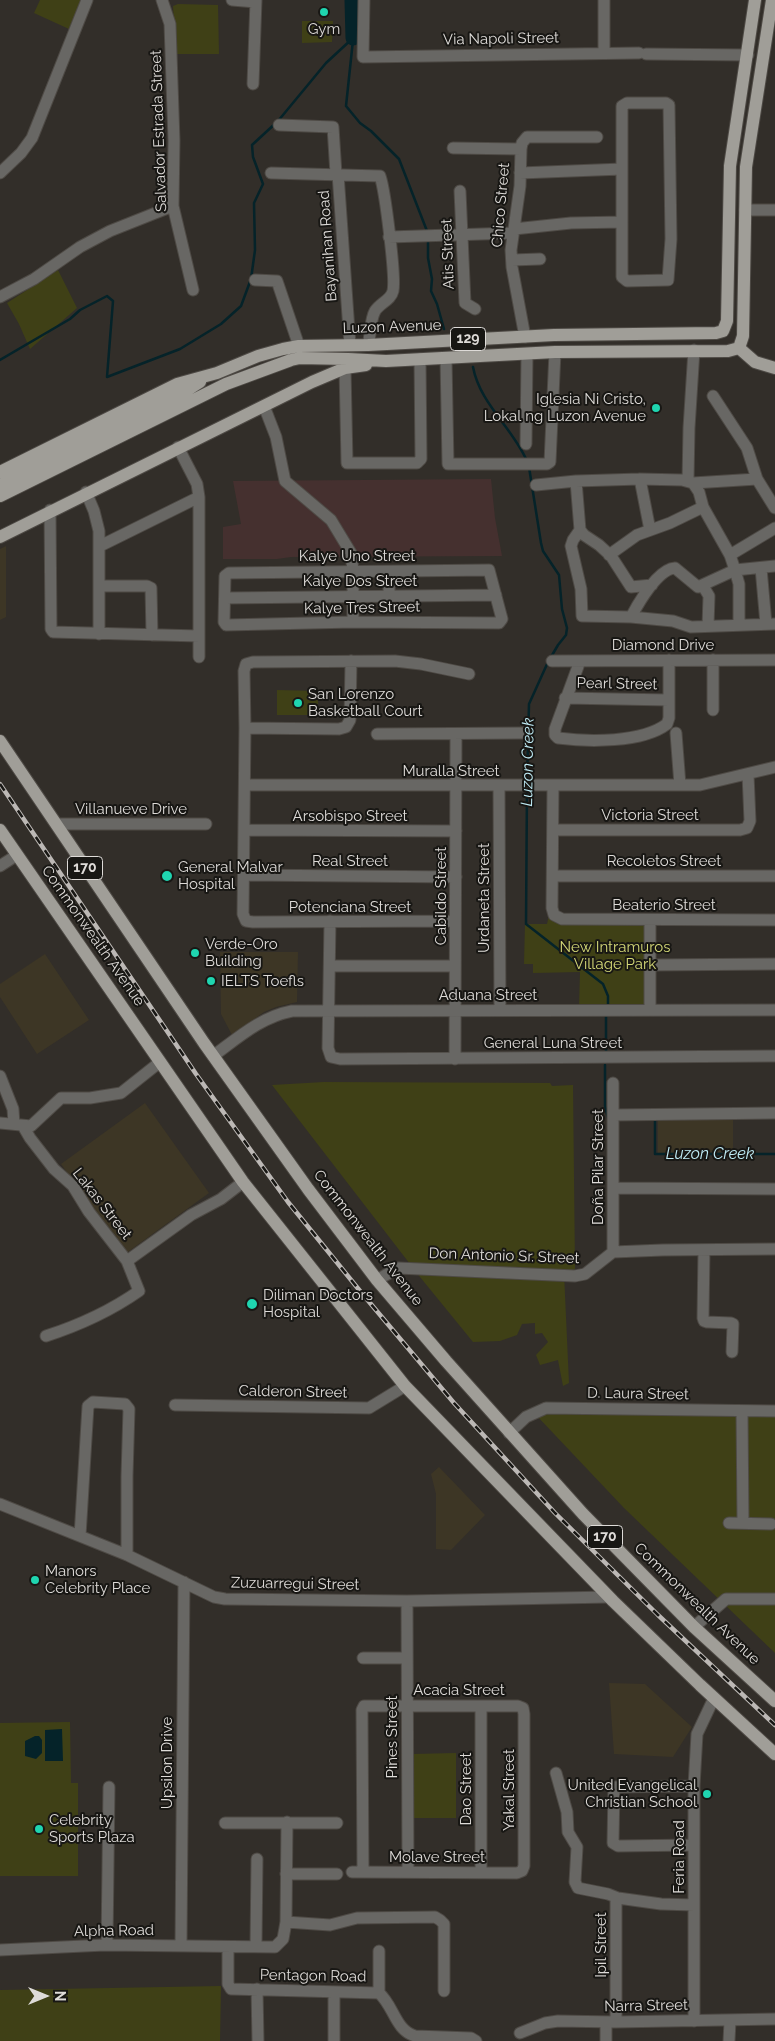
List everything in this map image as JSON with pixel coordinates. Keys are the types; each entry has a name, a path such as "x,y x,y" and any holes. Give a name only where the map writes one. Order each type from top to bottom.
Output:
{"main road":[{"name":"129","path":"748,55 755,0"},
{"path":"772,0 746,167 743,336 738,348 755,362 775,368"},
{"name":"Luzon Avenue","path":"0,496 6,481 181,394 217,373 258,356 299,346 368,345 525,336 716,333 723,331 726,321 730,166 748,55"},
{"name":"Luzon Avenue","path":"6,481 226,384 291,360 320,358 386,361 555,352 728,351 738,348"},
{"name":"Luzon Avenue","path":"0,536 312,382 345,368 386,361"},
{"name":"Commonwealth Avenue","path":"0,741 213,1056 308,1189 377,1280 509,1433 583,1514 694,1626 775,1701"},
{"name":"Commonwealth Avenue","path":"0,830 243,1182 405,1386 609,1597 775,1754"}],"street":[{"path":"0,173 21,153 32,138 87,0"},
{"name":"Salvador Estrada Street","path":"162,0 170,24 174,141 173,206 193,290"},
{"path":"232,0 256,1 254,84"},
{"name":"Via Napoli Street","path":"364,0 363,57 604,52 748,55"},
{"path":"604,0 604,52"},
{"path":"627,103 666,103 669,105 671,239 668,280 623,280 622,169 622,106 627,103"},
{"name":"Bayanihan Road","path":"279,125 333,127 350,345"},
{"name":"Chico Street","path":"525,336 512,260 522,143 527,136 598,136"},
{"path":"453,148 521,149"},
{"path":"520,173 622,169"},
{"path":"271,173 380,176 389,237 393,290 391,296 376,310 368,345"},
{"name":"Atis Street","path":"460,191 465,303 475,309"},
{"path":"0,297 34,279 80,247 110,231 173,206"},
{"path":"745,210 775,210"},
{"path":"389,237 462,235 513,231 570,223 622,222"},
{"path":"512,260 540,259"},
{"path":"255,280 277,281 299,346"},
{"path":"694,350 688,435 690,482 699,492 703,507 730,555 739,584 739,625"},
{"path":"446,358 448,464 549,463 555,352"},
{"path":"526,444 527,354"},
{"path":"345,368 347,463 417,463 421,459 420,359"},
{"path":"713,396 747,448 757,480 775,508"},
{"path":"264,406 276,437 285,481 331,520 351,553 353,622"},
{"path":"178,448 196,484 199,497 199,657"},
{"path":"640,479 650,530"},
{"path":"536,485 576,481 640,479 690,482 757,480"},
{"path":"576,481 580,530 609,555 631,587 652,585"},
{"path":"86,492 98,523 100,546 98,634"},
{"path":"100,546 199,497"},
{"path":"609,555 637,535 670,524 703,507"},
{"path":"50,510 51,629 56,633 199,636"},
{"path":"730,555 775,528"},
{"path":"580,530 571,546 581,589 582,616 631,617 682,622 692,627 770,624 760,568"},
{"path":"631,617 664,570 673,567 694,585 702,586 735,570 775,566"},
{"name":"Kalye Uno Street","path":"225,598 226,574 353,571 489,570 496,595"},
{"path":"389,572 389,596"},
{"path":"99,586 147,586 151,588 152,635"},
{"path":"702,586 709,596 708,626"},
{"name":"Kalye Dos Street","path":"225,598 496,595"},
{"name":"Kalye Tres Street","path":"225,598 225,624 353,622 499,623 502,619 496,595"},
{"path":"580,661 565,698 555,735 558,738 625,738 636,736 667,724 669,660"},
{"path":"713,660 713,710"},
{"name":"Diamond Drive","path":"552,661 775,660"},
{"path":"246,728 339,729 346,727 350,720 351,661"},
{"path":"245,876 246,728 244,671 246,664 253,662 407,662 469,674"},
{"name":"Pearl Street","path":"565,698 669,700"},
{"path":"377,734 525,733"},
{"path":"676,733 680,785"},
{"name":"Cabildo Street","path":"455,1059 456,734"},
{"name":"Muralla Street","path":"245,785 680,785 709,784 775,767"},
{"name":"Victoria Street","path":"553,830 730,830 747,828 750,822 748,774"},
{"path":"553,785 553,876"},
{"name":"Urdaneta Street","path":"499,786 500,1010"},
{"name":"Villanueve Drive","path":"56,824 206,824"},
{"name":"Arsobispo Street","path":"245,830 456,832"},
{"path":"0,866 17,855"},
{"name":"Real Street","path":"245,876 456,877"},
{"name":"Potenciana Street","path":"245,876 243,914 246,921 455,921"},
{"name":"Recoletos Street","path":"553,876 775,876"},
{"name":"Beaterio Street","path":"553,876 552,908 554,915 562,919 650,921 775,920"},
{"path":"650,921 650,1010"},
{"path":"329,1010 330,922"},
{"path":"650,965 775,964"},
{"path":"330,966 455,966"},
{"name":"Aduana Street","path":"213,1056 265,1019 277,1014 292,1012 329,1010 775,1010"},
{"name":"General Luna Street","path":"329,1010 328,1048 331,1057 340,1059 775,1056"},
{"path":"0,1123 31,1126 61,1098 90,1098 121,1094 160,1062"},
{"path":"0,1076 18,1125"},
{"name":"Doña Pilar Street","path":"613,1083 613,1252"},
{"path":"613,1115 775,1113"},
{"name":"Lakas Street","path":"18,1125 54,1169 73,1186 89,1212 127,1261 191,1215 221,1199 243,1182"},
{"path":"613,1188 775,1189"},
{"path":"613,1252 775,1249"},
{"path":"704,1250 704,1321 731,1322 733,1324 732,1352"},
{"name":"Don Antonio Sr. Street","path":"377,1280 398,1268 576,1276 585,1274 613,1252"},
{"path":"46,1336 78,1326 101,1315 139,1291 127,1261"},
{"name":"Calderon Street","path":"175,1405 369,1408 405,1386"},
{"path":"80,1536 88,1406 93,1402 125,1404 129,1409 127,1555"},
{"name":"D. Laura Street","path":"509,1433 526,1417 546,1408 775,1411"},
{"path":"742,1411 743,1523"},
{"name":"Zuzuarregui Street","path":"0,1504 127,1555 214,1597 225,1599 407,1601 609,1597"},
{"path":"728,1523 770,1524"},
{"name":"Upsilon Drive","path":"181,1944 184,1582"},
{"path":"694,1626 726,1599 775,1599"},
{"name":"Pines Street","path":"407,1601 408,1872"},
{"path":"363,1658 407,1658"},
{"name":"Feria Road","path":"694,2021 694,1786 697,1734 714,1698"},
{"name":"Acacia Street","path":"358,1872 362,1710 364,1706 518,1706 523,1708"},
{"name":"Dao Street","path":"481,1706 481,1872"},
{"name":"Yakal Street","path":"522,1871 524,1866 523,1708"},
{"path":"556,1773 566,1812 568,1832 576,1847 576,1885 578,1888 618,1898 694,1906"},
{"path":"694,1786 614,1787 613,1843 618,1846 694,1845"},
{"path":"107,1945 109,1788"},
{"path":"287,1822 286,1922 330,1925 357,1918 435,1917 444,1924 444,1991"},
{"path":"225,1823 337,1823"},
{"path":"256,1859 256,1946"},
{"name":"Molave Street","path":"358,1872 522,1871"},
{"path":"286,1874 337,1874"},
{"name":"Ipil Street","path":"611,2022 616,1902 618,1898"},
{"name":"Alpha Road","path":"0,1950 181,1944 275,1947 283,1939 286,1922"},
{"name":"Pentagon Road","path":"228,1947 228,1984 231,1989 379,1993 384,1998 407,2037 475,2040"},
{"path":"379,1951 379,1993"},
{"path":"257,1989 258,2041"},
{"path":"334,1992 334,2041"},
{"name":"Narra Street","path":"520,2033 551,2022 775,2019"},
{"path":"729,2041 730,2021"},
{"path":"606,2041 611,2022"}],"shaded area":[{"path":"491,479 495,518 502,556 223,559 223,527 241,524 233,481"},
{"path":"6,546 6,617 0,620 0,549"},
{"path":"220,952 298,952 297,1002 264,1012 232,1035 221,1014"},
{"path":"45,954 89,1020 37,1054 0,997 0,984"},
{"path":"145,1103 209,1193 125,1254 61,1164"},
{"path":"733,1116 733,1152 658,1153 658,1117"},
{"path":"439,1467 485,1515 451,1550 436,1549 436,1494 431,1474"},
{"path":"609,1683 645,1684 692,1727 673,1757 614,1754"}],"green space":[{"path":"40,0 81,0 69,29 34,13"},
{"path":"178,4 218,5 219,54 176,54 173,6"},
{"path":"302,21 333,21 332,42 302,43"},
{"path":"58,270 77,308 30,349 7,303"},
{"name":"San Lorenzo Basketball Court","path":"277,690 318,691 318,715 277,715"},
{"name":"New Intramuros Village Park","path":"549,915 647,924 648,1007 579,1008 580,972 533,973 533,964 524,964 525,924 547,924"},
{"path":"324,1082 550,1083 552,1086 573,1085 575,1269 564,1273 569,1383 563,1386 558,1360 540,1365 536,1355 548,1342 542,1333 535,1334 535,1323 522,1324 517,1335 500,1341 473,1342 420,1277 272,1085"},
{"path":"545,1410 775,1413 775,1653 624,1508 537,1416"},
{"name":"Celebrity Sports Plaza","path":"70,1722 71,1783 78,1783 78,1876 0,1876 0,1723"},
{"path":"456,1753 456,1818 413,1818 413,1754"},
{"path":"221,1986 220,2041 0,2041 0,1990"}],"water":[{"path":"62,1729 63,1761 45,1761 45,1730"},
{"path":"39,1736 42,1740 42,1753 36,1759 25,1756 25,1741"}],"waterway":[{"path":"352,0 353,38"},
{"path":"0,360 70,319 80,310 107,296 113,301 107,377 180,349 221,324 241,306 251,279 255,250 254,203 263,184 253,157 252,145 278,121 326,63 353,38"},
{"name":"Luzon Creek","path":"353,40 346,106 360,123 371,131 399,159 427,231"},
{"name":"Luzon Creek","path":"428,239 428,258 432,279 431,291 444,329"},
{"name":"Luzon Creek","path":"473,367 482,393 521,449 527,461"},
{"name":"Luzon Creek","path":"529,467 541,543 543,551 559,575 562,609 567,628 566,635 551,657"},
{"name":"Luzon Creek","path":"527,782 529,704 548,662"},
{"name":"Luzon Creek","path":"527,787 526,924 603,984 608,996 608,1005"},
{"name":"Luzon Creek","path":"606,1016 606,1052"},
{"name":"Luzon Creek","path":"605,1065 605,1106 608,1118"},
{"name":"Luzon Creek","path":"655,1118 655,1154 775,1154"}],"railway":[{"path":"0,784 196,1074 288,1202 360,1291 454,1403 555,1513 658,1615 775,1725"}],"place":[{"name":"Gym","path":"324,12"},
{"name":"Iglesia Ni Cristo, Lokal ng Luzon Avenue","path":"656,408"},
{"name":"San Lorenzo Basketball Court","path":"298,703"},
{"name":"General Malvar Hospital","path":"167,876"},
{"name":"Verde-Oro Building","path":"195,953"},
{"name":"IELTS Toefls","path":"211,981"},
{"name":"Diliman Doctors Hospital","path":"252,1304"},
{"name":"Manors Celebrity Place","path":"35,1580"},
{"name":"United Evangelical Christian School","path":"707,1794"},
{"name":"Celebrity Sports Plaza","path":"39,1829"}]}
